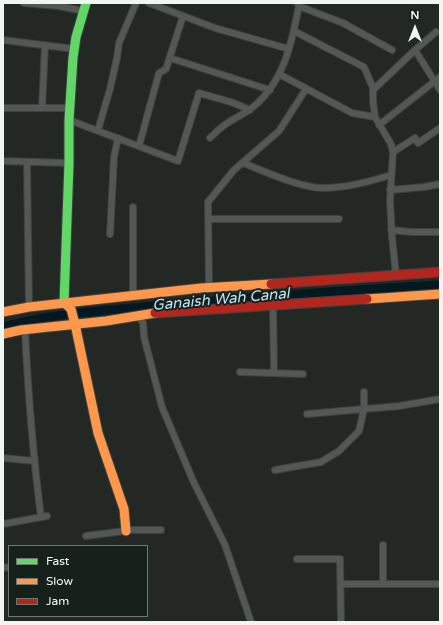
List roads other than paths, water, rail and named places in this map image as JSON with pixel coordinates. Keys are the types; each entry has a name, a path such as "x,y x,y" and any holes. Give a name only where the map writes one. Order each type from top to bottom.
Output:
{"street":[{"path":"24,3 84,7 74,49 69,120 67,306 75,323 98,433 124,509 126,531"},
{"path":"98,130 111,83 119,43 136,3"},
{"path":"149,3 216,28 289,49"},
{"path":"210,138 226,123 250,110 270,90 279,74 289,49 294,31 297,4 343,23 392,50"},
{"path":"139,146 159,73 166,69 184,16"},
{"path":"294,31 364,67 373,90 375,116 391,144 393,152 390,190 391,230 396,275"},
{"path":"373,90 436,32"},
{"path":"3,40 74,49"},
{"path":"42,108 45,45"},
{"path":"415,50 440,90"},
{"path":"170,58 270,90"},
{"path":"279,74 352,113 375,116"},
{"path":"379,125 440,77"},
{"path":"209,288 208,202 234,170 279,131 306,89"},
{"path":"69,120 178,161 199,93 231,102 250,110"},
{"path":"3,108 70,108"},
{"path":"393,152 415,138 418,144 440,128"},
{"path":"110,234 114,157 118,138"},
{"path":"3,161 69,163"},
{"path":"27,162 29,307"},
{"path":"243,163 281,178 320,188 343,187 391,175"},
{"path":"390,190 440,184"},
{"path":"133,207 133,296"},
{"path":"208,219 339,219"},
{"path":"391,230 440,232"},
{"path":"3,312 29,307 67,306 133,296 209,288 440,272"},
{"path":"3,334 75,323 139,317 157,313 273,304 440,294"},
{"path":"273,304 274,373"},
{"path":"139,317 144,323 144,337 162,407 194,483 224,545 251,622"},
{"path":"3,524 44,516 35,461 28,397 25,330"},
{"path":"240,372 303,374"},
{"path":"275,470 321,462 339,451 359,431 364,409 364,392"},
{"path":"307,414 399,406 440,399"},
{"path":"3,458 35,461"},
{"path":"86,536 126,531 161,530"},
{"path":"383,545 383,584"},
{"path":"297,559 340,559 341,622"},
{"path":"341,584 440,584"}],"waterway":[{"name":"Ganaish Wah Canal","path":"3,327 43,318 106,310 440,285"}]}
